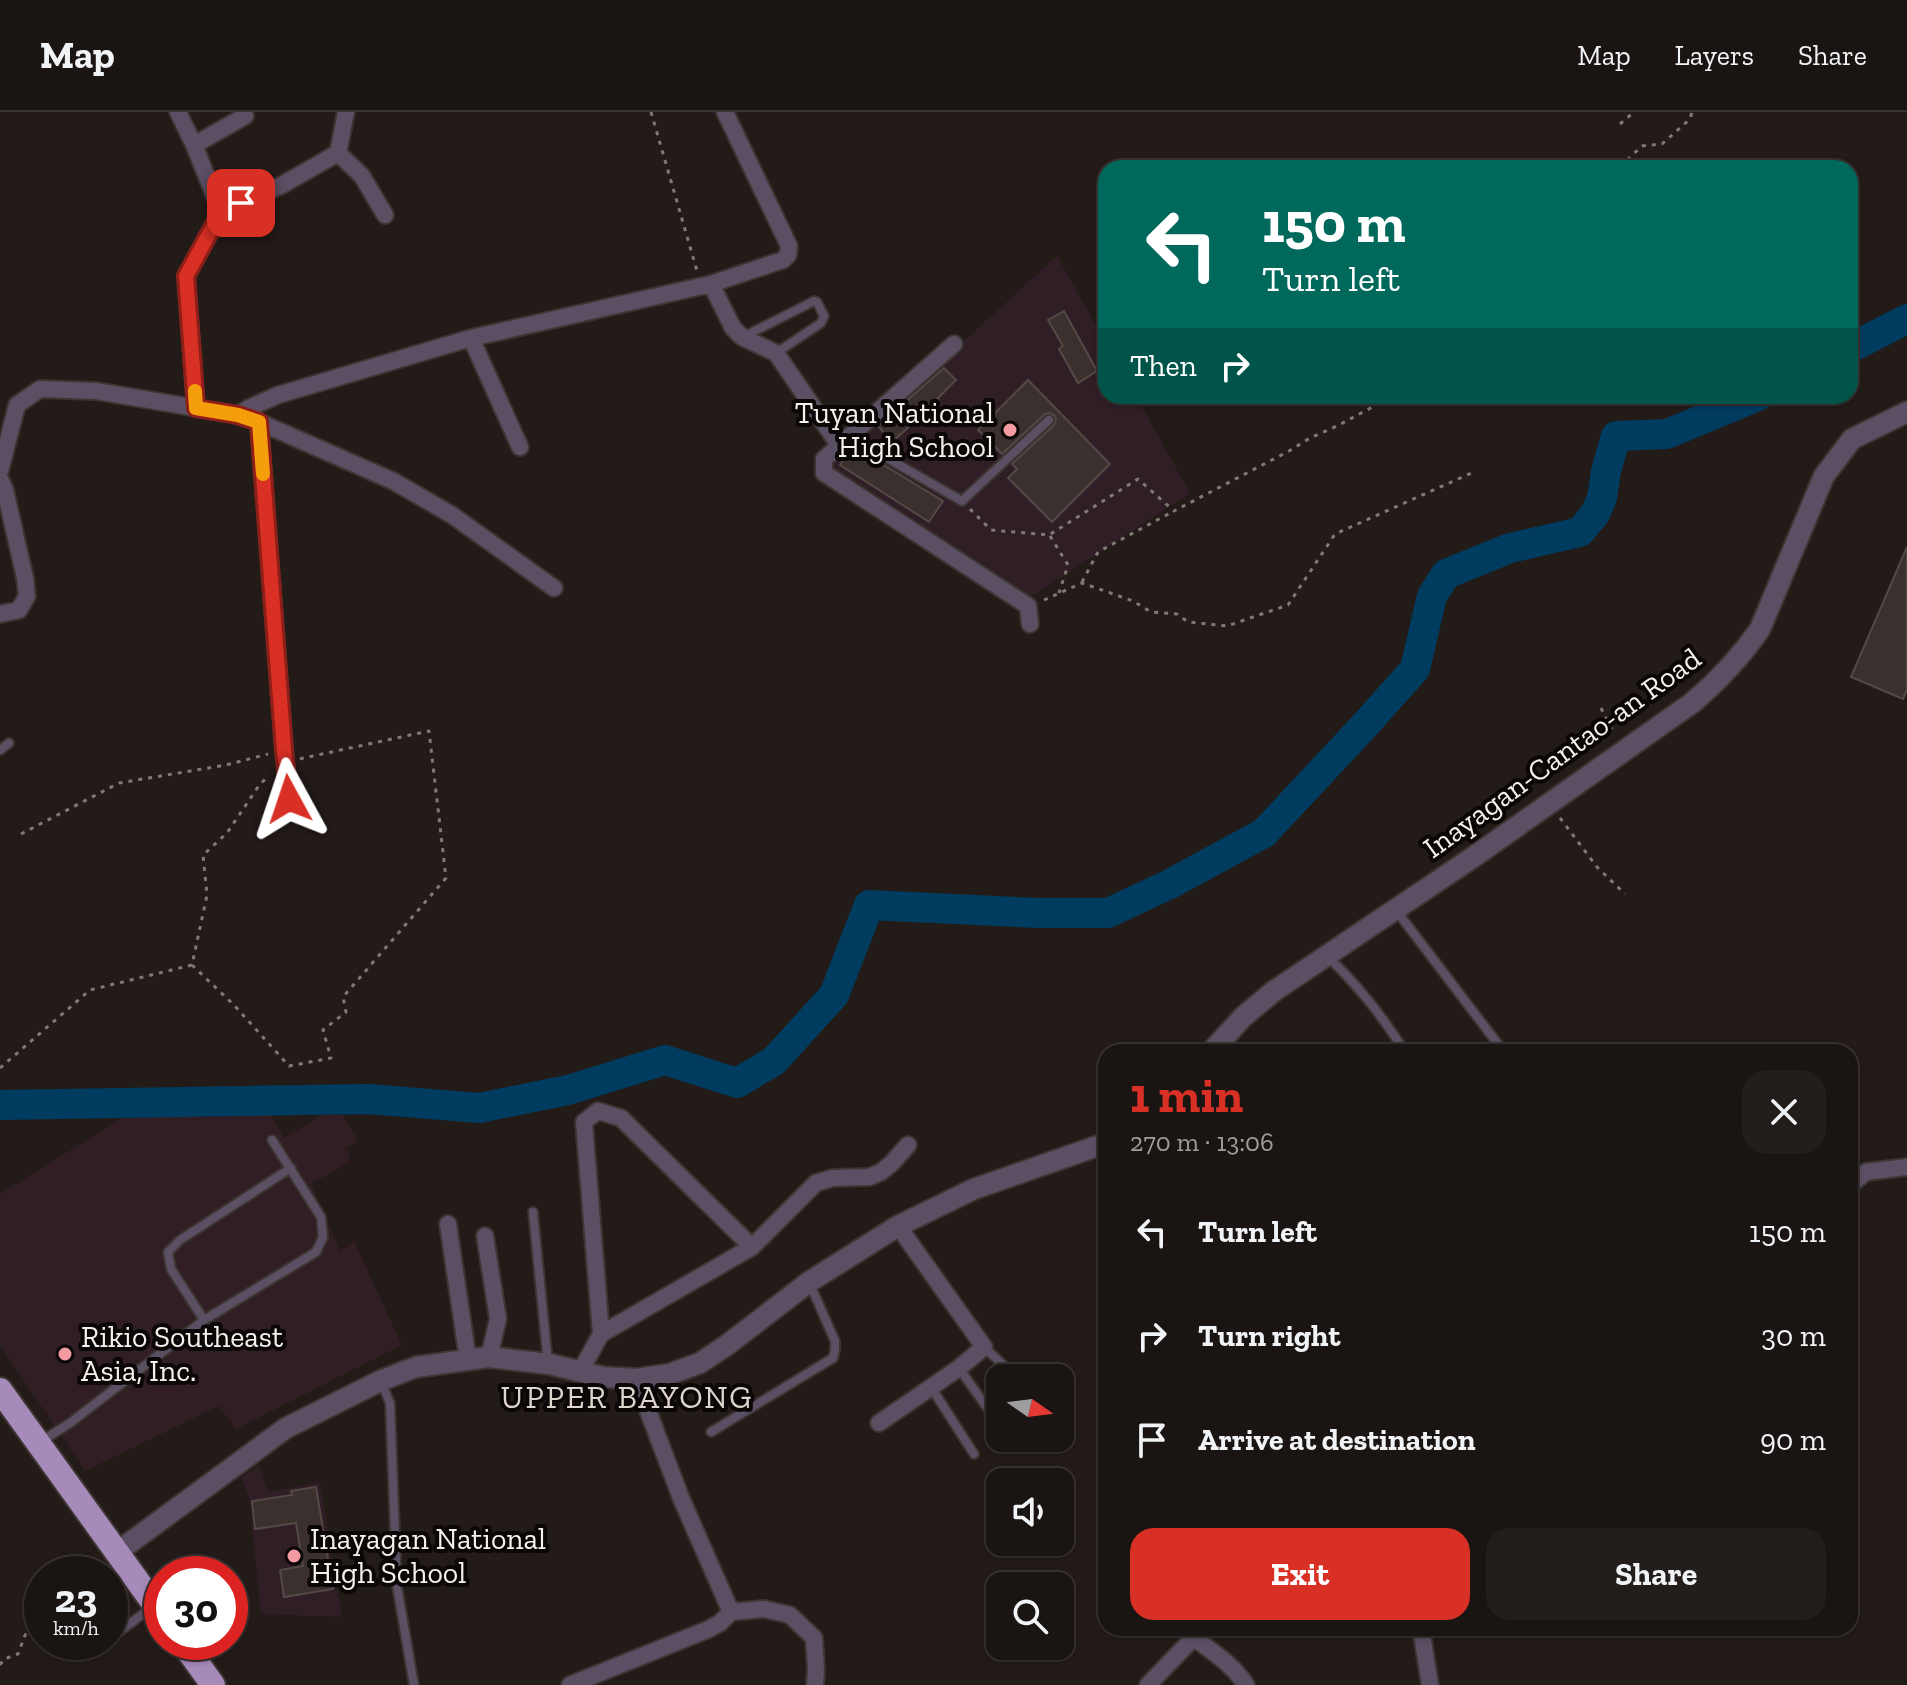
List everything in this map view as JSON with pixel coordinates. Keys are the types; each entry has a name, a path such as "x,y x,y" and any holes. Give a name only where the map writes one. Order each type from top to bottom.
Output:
{"highway":[{"path":"0,1390 111,1556"},
{"path":"128,1578 144,1595"},
{"path":"195,1660 213,1685"}],"street":[{"path":"178,112 221,212"},
{"path":"196,408 186,276 221,212 282,185 338,153 346,112"},
{"path":"238,415 278,395 471,338 706,285 783,260 788,255 789,246 725,112"},
{"path":"194,145 245,116"},
{"path":"338,153 362,176 385,215"},
{"path":"706,285 733,328 742,337 776,353 845,441"},
{"path":"471,338 520,447"},
{"path":"954,344 824,459 824,473 1028,606 1030,624"},
{"path":"0,471 17,405 40,389 96,391 238,415 393,481 452,515 554,588"},
{"name":"Inayagan-Cantao-an Road","path":"1224,1044 1243,1017 1274,991 1549,804 1692,703 1721,678 1760,629 1824,476 1852,439 1907,412"},
{"path":"259,422 289,799"},
{"path":"0,479 27,596 19,610 0,614"},
{"path":"601,1334 584,1122 598,1111 621,1118 752,1247"},
{"path":"580,1372 601,1334 752,1247 816,1183 832,1178 869,1177 892,1163 908,1145"},
{"path":"128,1559 286,1428 380,1381 416,1367 478,1358 549,1364 580,1372 636,1379 670,1374 700,1363 809,1282 898,1226 974,1189 1098,1146"},
{"path":"1858,1178 1866,1172 1907,1167"},
{"path":"448,1224 478,1358"},
{"path":"879,1423 984,1347 898,1226"},
{"path":"478,1358 498,1319 485,1236"},
{"path":"636,1379 681,1498 731,1612"},
{"path":"570,1685 709,1629 731,1612 764,1609 790,1615 814,1638 815,1685"},
{"path":"1148,1685 1196,1636"},
{"path":"1202,1636 1246,1685"},
{"path":"1422,1636 1430,1685"}],"lane":[{"path":"742,337 817,302 824,316 821,323 776,353"},
{"path":"845,441 962,501 1049,420"},
{"path":"0,750 9,743"},
{"path":"1395,909 1498,1044"},
{"path":"1326,955 1386,1022 1400,1044"},
{"path":"38,1443 70,1423 204,1320 316,1252 323,1237 321,1217 272,1140"},
{"path":"204,1320 171,1269 168,1252 180,1240 291,1168"},
{"path":"533,1212 549,1364"},
{"path":"711,1432 833,1358 835,1341 809,1282"},
{"path":"984,1347 1002,1364"},
{"path":"959,1368 986,1406"},
{"path":"380,1381 390,1403 397,1586 414,1685"},
{"path":"931,1387 974,1454"}],"path":[{"path":"651,112 706,285"},
{"path":"1620,124 1634,112"},
{"path":"1627,160 1642,146 1662,144 1690,119 1692,112"},
{"path":"1028,606 1082,583 1098,552 1378,404"},
{"path":"1082,583 1133,601 1151,612 1177,614 1188,622 1227,626 1288,605 1335,534 1476,471"},
{"path":"962,501 991,530 1049,535 1138,479 1174,511"},
{"path":"1049,535 1068,565 1059,593"},
{"path":"1601,708 1623,752"},
{"path":"21,834 119,783 429,731 446,878 343,997 346,1012 323,1030 331,1058 289,1066 234,1005 192,965"},
{"path":"192,965 207,895 203,855 227,833 260,784 285,756"},
{"path":"1549,804 1597,867 1625,894"},
{"path":"0,1068 90,990 192,965"},
{"path":"0,1665 4,1659 18,1654 24,1638"}],"shaded area":[{"name":"Tuyan National High School","path":"1057,256 1098,329 1098,404 1140,404 1190,493 1028,599 827,465"},
{"path":"135,1110 269,1110 284,1138 322,1115 342,1115 359,1142 346,1148 351,1161 311,1184 340,1251 354,1241 402,1345 236,1429 219,1406 85,1471 0,1345 0,1194"},
{"name":"Inayagan National High School","path":"259,1466 268,1492 320,1482 342,1617 261,1614 249,1498 241,1477"}],"building":[{"path":"1064,311 1097,371 1078,383 1059,349 1063,346 1048,320"},
{"path":"944,368 956,380 939,400 892,442 878,426"},
{"path":"1028,380 1110,464 1052,522 1008,478 1017,469 1012,464 1054,425 1055,416 1045,414 1002,454 978,430"},
{"path":"854,447 943,501 929,522 840,465"},
{"path":"1907,547 1907,690 1903,699 1851,677"},
{"path":"316,1487 333,1589 284,1597 280,1570 303,1566 296,1523 255,1529 252,1501 292,1495 291,1491"}],"waterway":[{"path":"1858,344 1907,319"},
{"path":"0,1105 368,1099 479,1108 568,1090 665,1060 737,1083 774,1061 834,995 869,905 1108,913 1170,884 1264,833 1415,669 1432,596 1446,574 1510,548 1580,532 1595,514 1602,498 1616,436 1667,434 1739,404"}],"slow traffic":[{"path":"195,391 196,408 259,422 263,474"}],"place":[{"name":"Tuyan National High School","path":"1010,430"},
{"name":"Rikio Southeast Asia, Inc.","path":"65,1354"},
{"name":"Inayagan National High School","path":"294,1556"}],"district":[{"name":"UPPER BAYONG","path":"627,1397"}],"route":[{"path":"241,203 221,212 186,276 196,408 259,422 289,799"}]}
